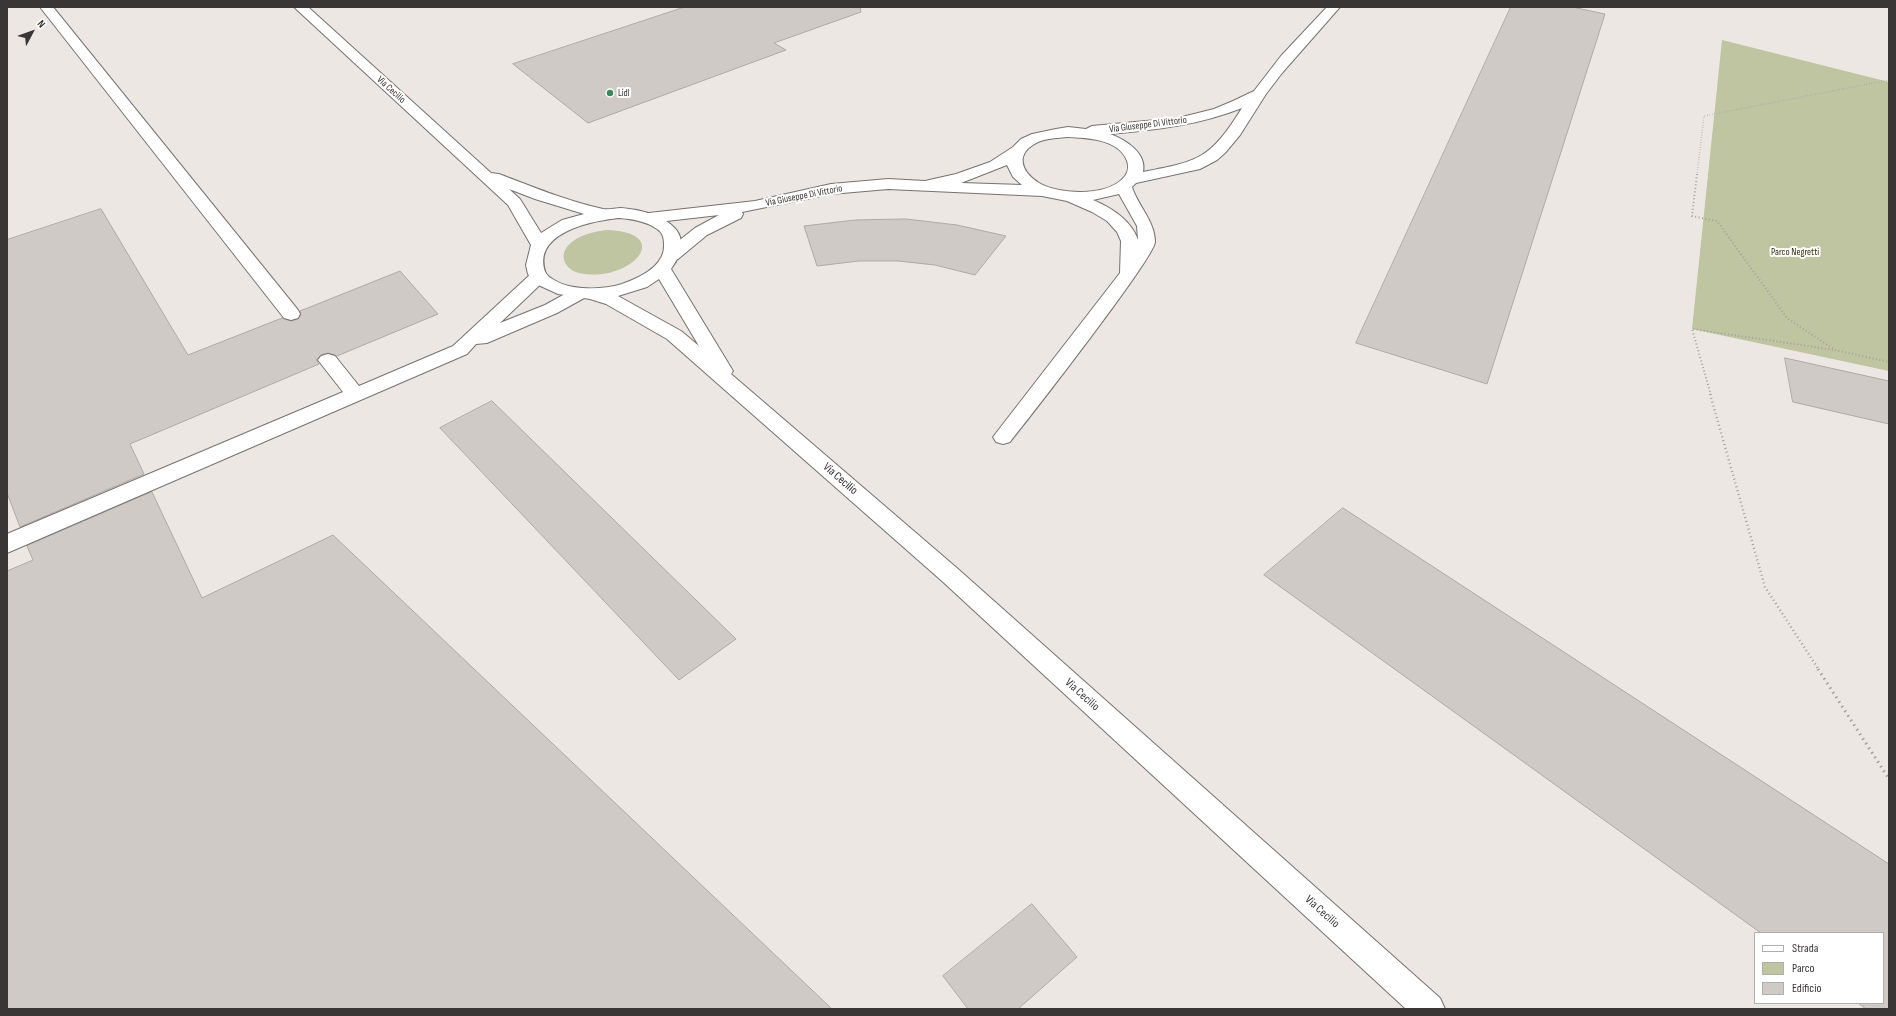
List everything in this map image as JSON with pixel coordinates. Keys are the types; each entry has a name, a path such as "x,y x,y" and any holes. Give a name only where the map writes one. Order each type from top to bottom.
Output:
{"street":[{"path":"46,7 291,314"},
{"name":"Via Cecilio","path":"300,7 514,202 540,246"},
{"name":"Via Giuseppe Di Vittorio","path":"1067,196 1089,196 1102,194 1127,182 1200,164 1215,155 1236,130 1260,92 1308,34 1334,7"},
{"name":"Via Giuseppe Di Vittorio","path":"925,186 960,178 996,165 1034,139 1049,134 1078,133 1166,125 1215,115 1242,104 1260,92"},
{"path":"1003,437 1128,274 1147,244 1145,226 1128,199 1127,182 1134,175 1136,164 1131,154 1119,144 1104,137 1078,133"},
{"path":"1019,150 1015,155 1014,165 1019,175 1030,184 1046,192 1067,196 1090,204 1119,223 1130,239 1128,274"},
{"name":"Via Cecilio","path":"482,173 541,196 603,214"},
{"name":"Via Giuseppe Di Vittorio","path":"649,218 754,206 830,189 888,184 1046,192"},
{"name":"Via Giuseppe Di Vittorio","path":"667,262 696,234 718,221 754,206"},
{"path":"619,213 649,218 661,224 669,232 674,242 667,262 649,278 633,286 614,291 586,293 552,286 539,276 534,265 535,253 543,241 557,230 571,223 603,214 619,213"},
{"name":"Via Cecilio","path":"667,262 732,385"},
{"path":"7,544 460,350 462,346 539,276"},
{"path":"462,346 586,293"},
{"name":"Via Cecilio","path":"586,293 612,300 674,335 950,575 1429,1009"},
{"path":"328,360 355,394"}],"path":[{"path":"1835,350 1787,318 1717,221 1692,216 1704,116 1889,80"},
{"path":"1889,362 1835,350 1692,329 1765,587 1889,780"}],"green space":[{"name":"Parco Negretti","path":"1722,40 1889,82 1889,371 1692,329"},
{"path":"606,230 627,233 638,239 642,246 639,255 631,263 619,270 603,274 578,273 568,267 565,262 564,252 572,242 584,235"}],"building":[{"name":"Lidl","path":"685,7 860,7 861,12 774,43 786,50 588,123 513,64"},
{"path":"1511,7 1572,7 1605,14 1487,384 1356,343"},
{"path":"101,209 188,355 282,318 291,321 298,319 301,315 300,311 400,271 438,314 337,356 328,353 321,355 316,360 319,364 130,444 144,474 20,527 7,493 7,240"},
{"path":"906,219 957,225 1006,236 975,275 935,265 898,261 859,261 817,266 804,226 855,220"},
{"path":"1785,358 1889,381 1889,424 1793,402"},
{"path":"492,401 736,639 679,680 440,428"},
{"path":"152,492 202,598 333,535 832,1009 7,1009 7,571 33,560 27,546"},
{"path":"1343,508 1889,864 1889,1009 1866,1009 1859,1004 1884,1004 1884,932 1760,932 1264,575"},
{"path":"1032,904 1077,957 1018,1009 968,1009 943,976"}],"place":[{"name":"Lidl","path":"610,93"}]}
